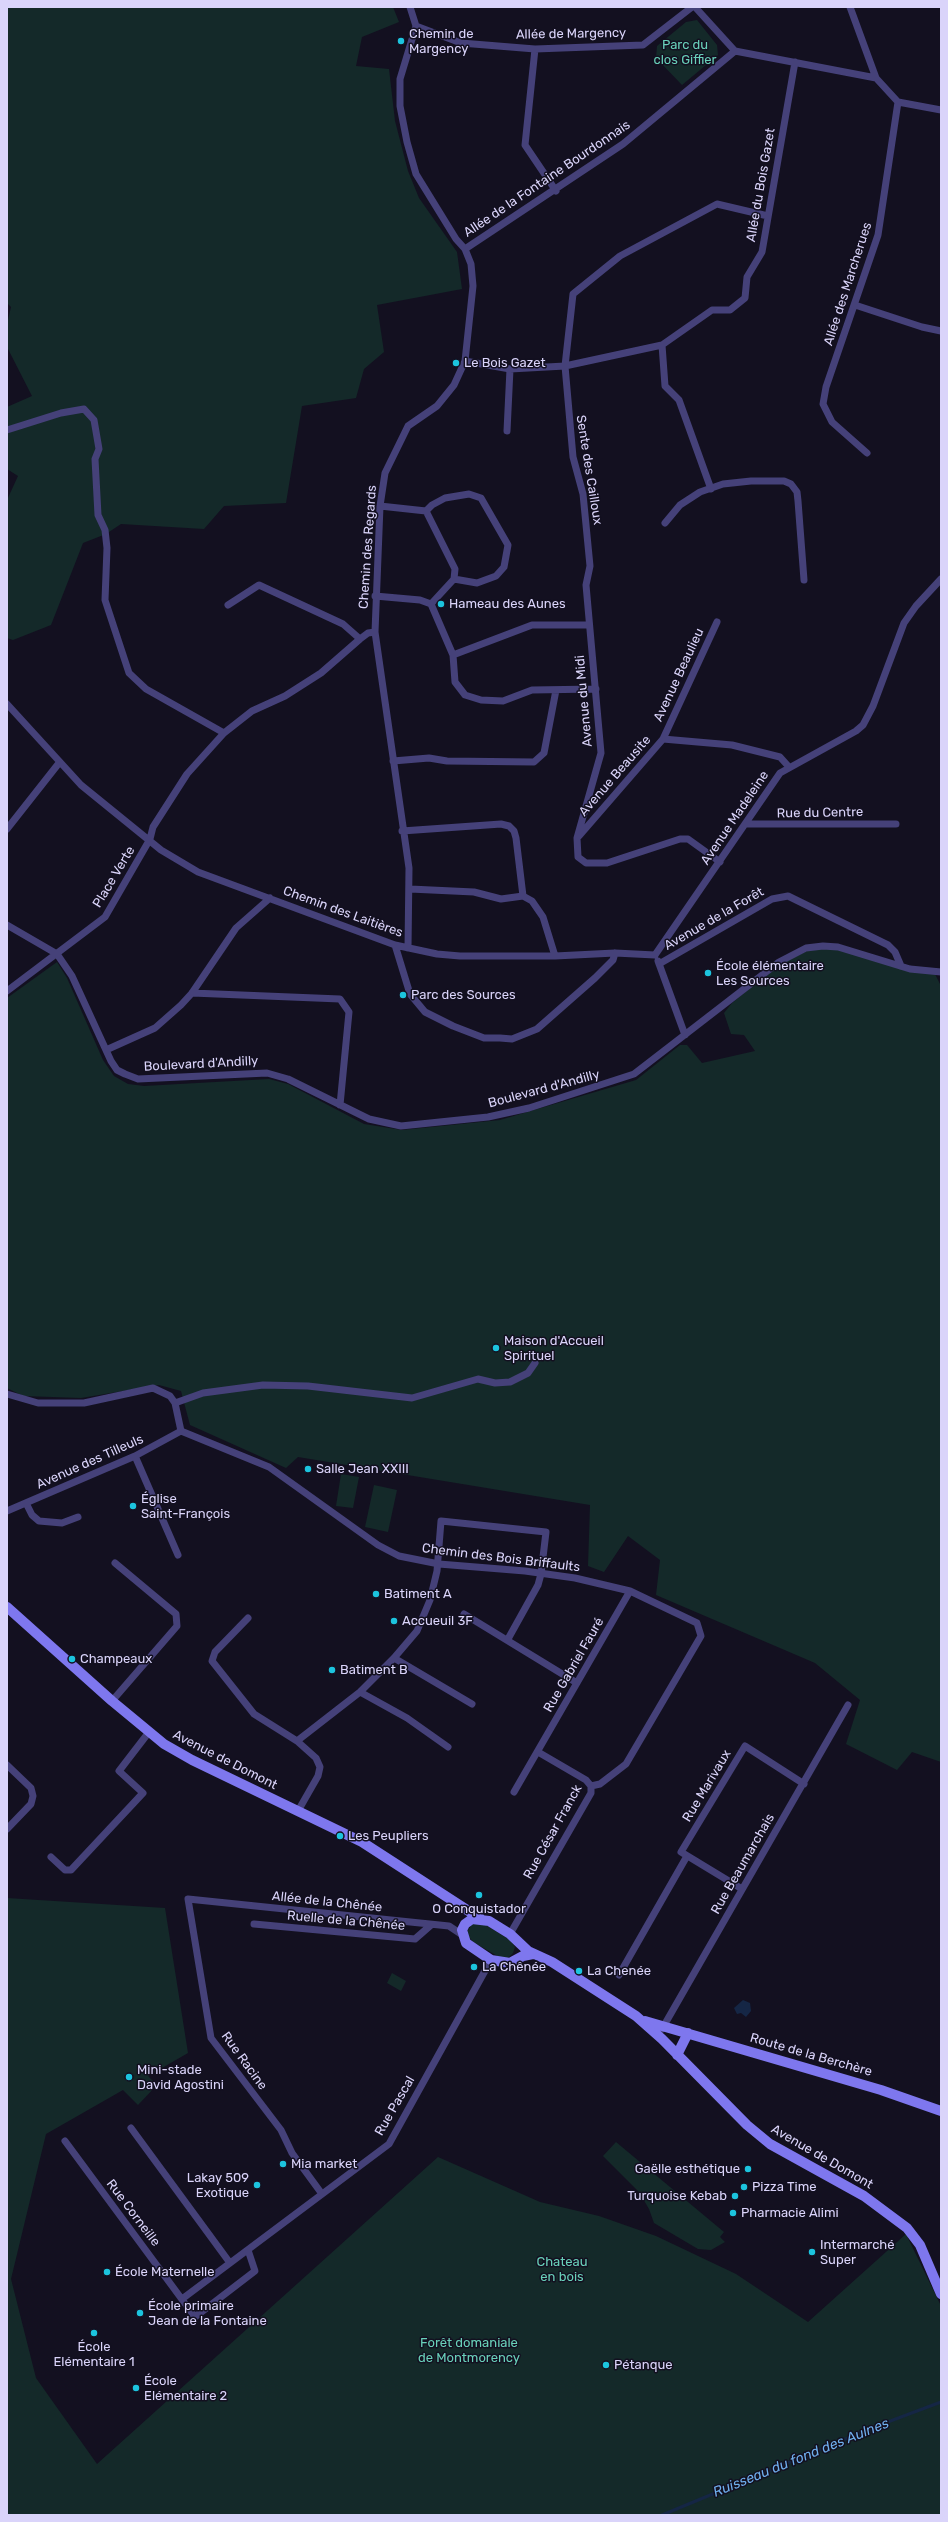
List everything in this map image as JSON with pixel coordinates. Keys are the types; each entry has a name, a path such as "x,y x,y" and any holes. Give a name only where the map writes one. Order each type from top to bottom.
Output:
{"main road":[{"name":"Avenue de Domont","path":"7,1607 149,1732 192,1760 362,1842 481,1919 489,1921 510,1934 533,1954 552,1962 640,2019 664,2030 677,2055 747,2125 770,2144 864,2196 904,2224 920,2245 941,2294"},
{"path":"455,1901 463,1913 463,1928 470,1947 491,1960 504,1963 533,1954"},
{"path":"463,1928 472,1919 481,1919"},
{"path":"517,1958 520,1950 519,1943"},
{"name":"Route de la Berchère","path":"664,2030 688,2033 881,2090 941,2112"},
{"path":"677,2055 688,2033"}],"street":[{"path":"410,7 416,26"},
{"name":"Allée de Margency","path":"416,26 461,43 535,49 643,45 692,7"},
{"path":"695,7 735,52 876,78"},
{"path":"850,7 876,78 898,102 941,110"},
{"name":"Chemin des Regards","path":"408,948 410,889 375,632 380,506 385,473 408,426 437,406 454,385 465,361 473,286 471,264 465,249 456,238 416,174 407,142 400,106 400,80 416,26"},
{"path":"535,49 525,145 556,191"},
{"name":"Allée de la Fontaine Bourdonnais","path":"465,249 556,191 623,144 735,52"},
{"name":"Allée du Bois Gazet","path":"465,361 510,368 565,366 662,345 712,310 730,310 745,298 747,277 762,252 795,62"},
{"name":"Allée des Marcherues","path":"867,453 832,422 823,404 826,387 878,235 898,102"},
{"name":"Sente des Cailloux","path":"589,625 586,585 590,566 589,552 583,494 574,457 565,366 573,294 620,256 716,204 768,216"},
{"path":"855,304 922,328 941,331"},
{"path":"662,345 665,386 679,400 711,488"},
{"path":"507,430 510,368"},
{"path":"7,430 84,408 94,420 99,449 95,460 98,515 105,530 108,548 105,600 129,673 146,689 224,733"},
{"path":"665,523 680,505 711,488 723,484 784,480 791,484 797,492 804,580"},
{"path":"426,511 432,505 445,498 468,494 481,498 508,545 504,567 496,576 477,583 454,579"},
{"path":"380,506 426,511"},
{"path":"426,511 455,569 454,579 431,604"},
{"name":"Avenue Madeleine","path":"655,955 780,773 856,731 863,725 873,706 904,622 916,606 941,579"},
{"path":"228,605 259,585 342,624 360,639"},
{"path":"376,596 420,600 431,604 452,655 455,682 465,695 481,700 503,701 532,690 596,689"},
{"name":"Avenue Beaulieu","path":"663,739 717,622"},
{"path":"452,655 532,625 589,625"},
{"name":"Avenue du Midi","path":"589,625 596,689 600,754 577,838 578,857 586,863 607,863 680,839 688,839 720,862"},
{"name":"Place Verte","path":"7,991 105,917 150,839 153,827 188,774 224,733 252,711 285,696 321,673 360,639 368,633 375,632"},
{"path":"393,761 429,758 446,761 534,762 544,753 556,690"},
{"name":"Chemin des Laitières","path":"7,704 59,763 81,785 150,839 161,850 198,872 394,945 408,948 460,956 555,956 615,953 655,955"},
{"name":"Avenue Beausite","path":"577,838 663,739 732,745 780,757 789,767"},
{"path":"7,829 59,763"},
{"path":"402,831 501,824 509,826 514,831 523,896"},
{"name":"Rue du Centre","path":"745,824 896,824"},
{"path":"410,889 474,892 501,899 523,896 532,901 543,917 555,956"},
{"name":"Avenue de la Forêt","path":"660,964 772,899 788,896 888,945 895,952 901,966"},
{"path":"106,1050 155,1028 192,993 236,928 270,898"},
{"name":"Boulevard d'Andilly","path":"7,925 57,954 72,976 106,1050 117,1070 138,1079 267,1074 288,1079 368,1119 401,1126 488,1117 529,1108 634,1074 779,962 806,948 823,946 838,948 901,966 941,972"},
{"path":"394,945 410,994 425,1012 453,1026 484,1038 512,1039 537,1029 595,978 613,960 615,953"},
{"path":"655,955 660,964 685,1035"},
{"path":"192,993 340,999 346,1005 349,1017 340,1105"},
{"path":"176,1403 203,1393 263,1385 308,1386 412,1398 478,1379 494,1382 510,1382 528,1373 535,1363"},
{"path":"7,1394 38,1403 84,1403 153,1388 170,1396 176,1403 181,1431"},
{"name":"Avenue des Tilleuls","path":"7,1511 135,1456 181,1431"},
{"name":"Chemin des Bois Briffaults","path":"181,1431 269,1468 378,1545 399,1556 438,1564 575,1578 630,1591 697,1623 701,1630"},
{"path":"135,1456 178,1555"},
{"path":"26,1503 32,1515 39,1521 62,1523 78,1517"},
{"path":"297,1741 360,1692 394,1658 417,1630 430,1600 438,1564 441,1521 546,1532 541,1574 508,1639"},
{"path":"112,1701 177,1626 176,1614 115,1563"},
{"name":"Rue Gabriel Fauré","path":"514,1792 630,1591"},
{"path":"464,1614 508,1639 578,1683"},
{"path":"248,1618 215,1652 212,1661 254,1714 297,1741 316,1758 320,1767 318,1776 298,1811"},
{"name":"Rue César Franck","path":"510,1934 590,1793 591,1786 600,1784 626,1764 701,1636 701,1630"},
{"path":"394,1658 472,1704"},
{"path":"360,1692 407,1718 448,1747"},
{"name":"Rue Beaumarchais","path":"664,2030 742,1889 804,1784 848,1705"},
{"path":"51,1857 65,1870 71,1870 112,1824 122,1818 143,1792 119,1771 149,1732"},
{"name":"Rue Marivaux","path":"619,1975 686,1856 681,1852 745,1746 804,1784"},
{"path":"538,1752 586,1780 591,1786"},
{"path":"7,1765 31,1788 33,1796 31,1804 7,1829"},
{"path":"686,1856 742,1889"},
{"name":"Allée de la Chênée","path":"188,1899 463,1928"},
{"name":"Rue Racine","path":"188,1899 211,2038 281,2130 292,2153 322,2194"},
{"name":"Ruelle de la Chênée","path":"254,1924 415,1939 431,1925"},
{"name":"Rue Pascal","path":"182,2299 389,2144 491,1960"},
{"path":"131,2128 230,2263"},
{"name":"Rue Corneille","path":"65,2141 195,2317 255,2272 248,2250"}],"green space":[{"path":"7,7 393,7 399,22 362,37 356,66 389,69 395,121 408,171 419,198 457,252 462,289 377,305 384,352 364,369 356,398 302,406 286,503 224,506 204,529 121,524 106,534 83,543 51,625 13,640 7,638 7,500 18,476 7,469 7,407 32,396 7,347 7,324 11,307 7,303"},
{"name":"Parc du clos Giffier","path":"697,20 717,45 718,55 682,85 656,58 657,46 686,22"},
{"path":"823,946 934,972 941,986 941,1762 912,1752 897,1770 846,1744 860,1700 815,1663 656,1595 660,1560 628,1536 604,1572 588,1566 590,1505 298,1457 286,1468 190,1425 181,1391 159,1385 81,1398 23,1396 7,1388 7,998 57,962 67,978 103,1060 114,1076 128,1084 144,1086 269,1079 288,1084 364,1124 402,1130 500,1120 636,1080 680,1045 687,1045 702,1063 755,1051 744,1035 731,1034 724,1013 732,1003 781,963 807,951"},
{"path":"341,1474 359,1477 353,1508 336,1506"},
{"path":"374,1485 397,1490 388,1532 365,1527"},
{"name":"Forêt domaniale de Montmorency","path":"7,1898 165,1908 188,2053 148,2076 157,2085 138,2105 123,2090 46,2134 11,2279 36,2378 97,2464 438,2157 540,2202 599,2216 656,2236 736,2274 808,2322 906,2234 941,2306 941,2515 7,2515"},
{"path":"473,1923 484,1924 510,1940 515,1947 513,1953 508,1958 501,1958 473,1942 467,1934"},
{"path":"392,1973 406,1981 401,1991 387,1983"},
{"path":"616,2142 724,2232 720,2237 725,2242 711,2250 698,2249 654,2223 649,2209 639,2192 603,2156"}],"water":[{"path":"743,2000 750,2003 751,2011 746,2017 741,2013 737,2014 734,2008"}],"waterway":[{"name":"Ruisseau du fond des Aulnes","path":"662,2515 877,2426 941,2402"}],"place":[{"name":"Chemin de Margency","path":"401,41"},
{"name":"Le Bois Gazet","path":"456,363"},
{"name":"Hameau des Aunes","path":"441,604"},
{"name":"École élémentaire Les Sources","path":"708,973"},
{"name":"Parc des Sources","path":"403,995"},
{"name":"Maison d'Accueil Spirituel","path":"496,1348"},
{"name":"Salle Jean XXIII","path":"308,1469"},
{"name":"Église Saint-François","path":"133,1506"},
{"name":"Batiment A","path":"376,1594"},
{"name":"Accueuil 3F","path":"394,1621"},
{"name":"Champeaux","path":"72,1659"},
{"name":"Batiment B","path":"332,1670"},
{"name":"Les Peupliers","path":"340,1836"},
{"name":"O Conquistador","path":"479,1895"},
{"name":"La Chênée","path":"474,1967"},
{"name":"La Chenée","path":"579,1971"},
{"name":"Mini-stade David Agostini","path":"129,2077"},
{"name":"Mia market","path":"283,2164"},
{"name":"Gaëlle esthétique","path":"748,2169"},
{"name":"Lakay 509 Exotique","path":"257,2185"},
{"name":"Pizza Time","path":"744,2187"},
{"name":"Turquoise Kebab","path":"735,2196"},
{"name":"Pharmacie Alimi","path":"733,2213"},
{"name":"Intermarché Super","path":"812,2252"},
{"name":"École Maternelle","path":"107,2272"},
{"name":"École primaire Jean de la Fontaine","path":"140,2313"},
{"name":"École Elémentaire 1","path":"94,2333"},
{"name":"Pétanque","path":"606,2365"},
{"name":"École Elémentaire 2","path":"136,2388"}],"park label":[{"name":"Chateau en bois","path":"562,2270"}]}
